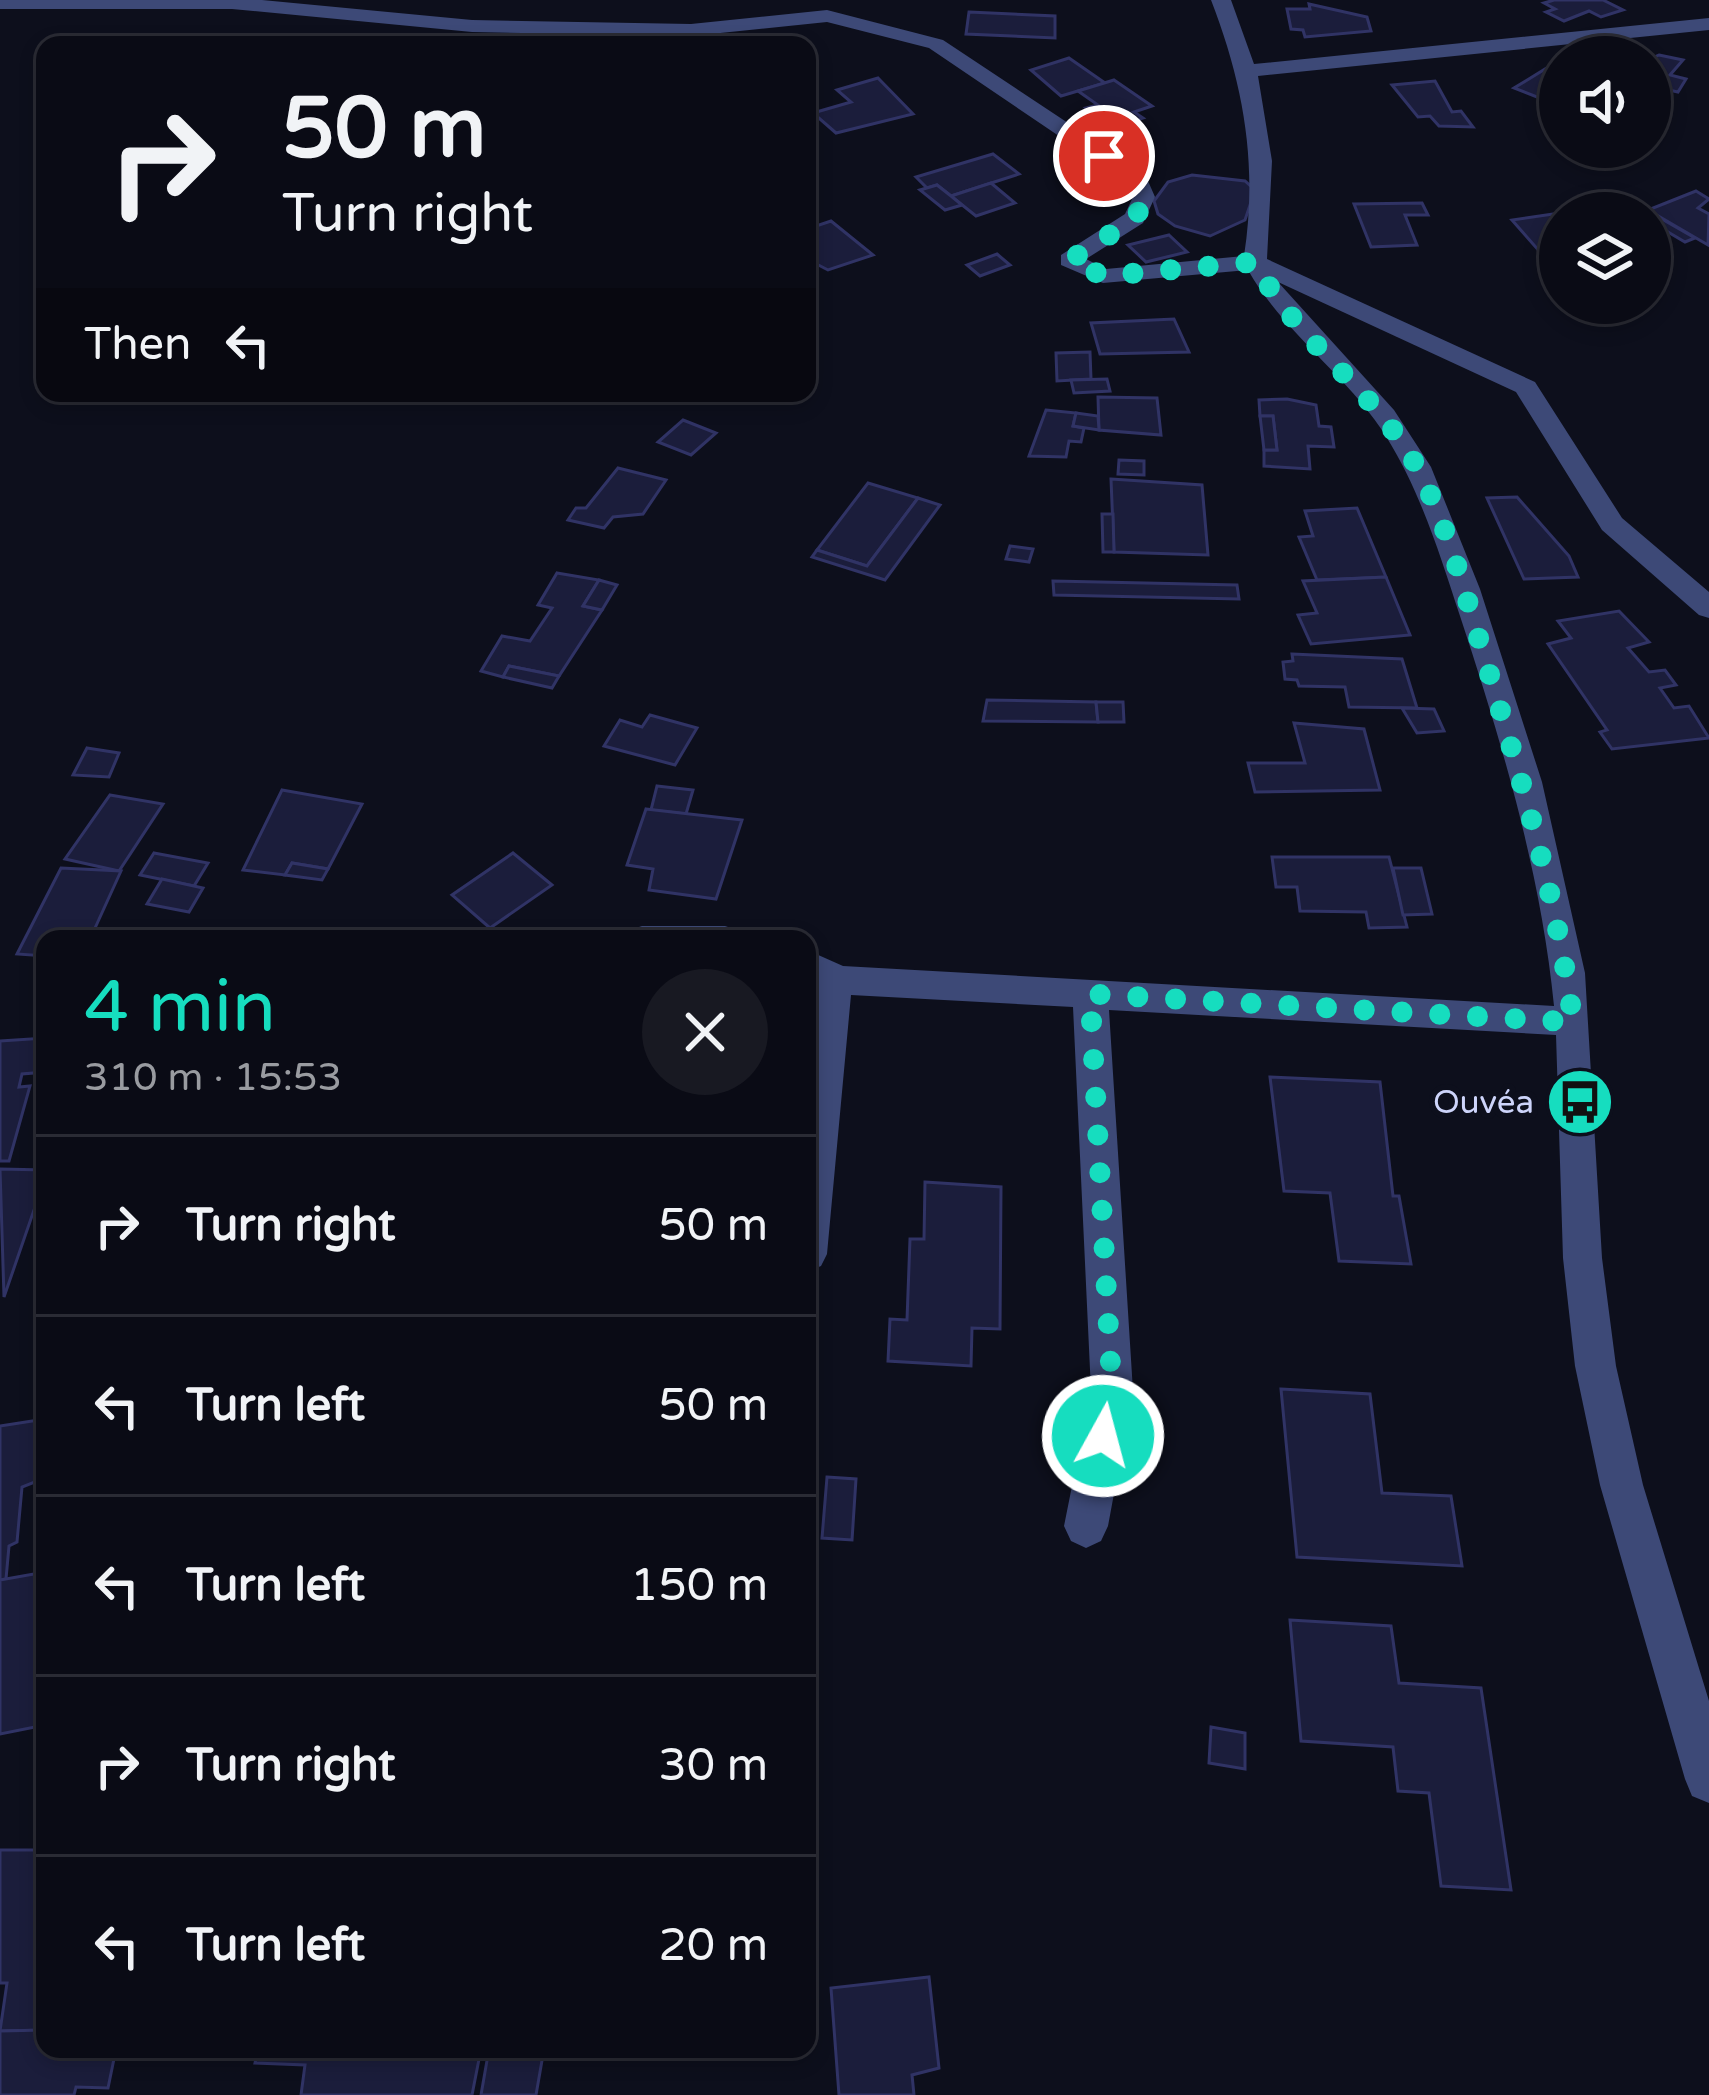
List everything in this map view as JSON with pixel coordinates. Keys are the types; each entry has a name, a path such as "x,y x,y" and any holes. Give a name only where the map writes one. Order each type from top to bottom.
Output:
{"street":[{"path":"1221,0 1250,71 1265,206 1255,262 1272,295 1376,404 1418,470 1448,541 1560,926 1573,1022 1587,1307 1611,1437 1709,1779"},
{"path":"0,3 232,3 472,26 647,29 826,16 936,44 1137,178 1144,197 1136,218 1070,260 1080,269 1103,276 1255,262 1526,386 1612,524 1709,608"},
{"path":"1250,71 1709,23"},
{"path":"816,1155 829,1012 822,972 1090,994 1573,1022"},
{"path":"1086,1526 1112,1391 1090,994"}],"building":[{"path":"1603,0 1623,10 1601,17 1589,11 1564,21 1546,12 1555,9 1544,3"},
{"path":"1309,4 1367,17 1371,31 1305,37 1303,30 1291,29 1287,9 1310,9"},
{"path":"969,12 1055,16 1055,38 966,34"},
{"path":"1069,58 1105,83 1061,96 1031,70"},
{"path":"1671,58 1683,60 1671,74"},
{"path":"1539,73 1539,98 1514,88"},
{"path":"1671,75 1686,79 1678,92 1671,90"},
{"path":"878,78 913,114 836,133 816,112 851,102 837,90"},
{"path":"1114,80 1152,106 1134,112 1143,118 1113,128 1086,108 1098,105 1078,91"},
{"path":"1435,81 1452,112 1461,111 1473,127 1439,126 1430,116 1418,117 1392,85"},
{"path":"993,154 1019,174 951,196 937,185 927,188 916,177"},
{"path":"1192,175 1245,181 1255,190 1245,220 1210,236 1175,226 1158,214 1154,201 1168,182"},
{"path":"991,183 1015,203 976,216 951,196"},
{"path":"937,185 962,205 945,210 920,190"},
{"path":"1696,191 1709,199 1698,208 1709,214 1708,245 1671,223 1671,201"},
{"path":"1422,203 1428,215 1405,215 1417,245 1371,247 1354,204"},
{"path":"1539,216 1539,251 1512,220"},
{"path":"831,221 873,255 828,270 816,264 816,226"},
{"path":"1671,224 1695,238 1685,242 1671,234"},
{"path":"1169,235 1187,252 1146,262 1128,245"},
{"path":"997,254 1010,265 980,276 967,265"},
{"path":"1174,319 1189,352 1100,354 1091,323"},
{"path":"1090,352 1091,379 1057,381 1056,353"},
{"path":"1107,379 1110,391 1074,393 1071,380"},
{"path":"1098,397 1157,398 1161,435 1099,430"},
{"path":"1259,400 1316,405 1319,426 1331,427 1334,447 1308,446 1310,469 1264,466 1264,450 1277,450 1273,416 1260,416"},
{"path":"1046,410 1076,413 1073,426 1084,428 1081,442 1069,441 1066,457 1029,456"},
{"path":"1076,413 1098,416 1099,430 1073,426"},
{"path":"1260,416 1273,416 1277,450 1264,450"},
{"path":"683,420 716,433 691,455 658,442"},
{"path":"1119,460 1144,461 1144,475 1118,474"},
{"path":"618,468 666,480 643,514 613,517 604,528 568,520 576,508 586,508"},
{"path":"1111,479 1202,485 1208,555 1114,552"},
{"path":"868,483 918,498 867,566 817,550"},
{"path":"1517,497 1569,556 1578,577 1524,579 1487,498"},
{"path":"918,498 940,505 885,580 812,557 817,550 867,566"},
{"path":"1357,508 1386,577 1317,580 1299,537 1313,536 1305,511"},
{"path":"1102,514 1113,514 1114,552 1103,552"},
{"path":"1010,546 1033,549 1029,562 1006,559"},
{"path":"557,573 599,580 583,606 602,610 559,676 509,666 503,677 481,671 502,636 530,641 552,608 538,605"},
{"path":"1386,577 1410,635 1311,644 1298,615 1317,613 1303,581"},
{"path":"599,580 617,585 602,610 583,606"},
{"path":"1053,581 1237,585 1239,599 1054,595"},
{"path":"1619,611 1649,642 1628,648 1649,672 1665,670 1676,685 1660,688 1674,708 1689,706 1709,738 1612,749 1600,732 1607,730 1548,644 1571,638 1558,621"},
{"path":"1292,654 1402,659 1417,708 1349,707 1345,687 1299,686 1297,680 1285,679 1283,662 1293,661"},
{"path":"509,666 559,676 552,688 503,677"},
{"path":"987,700 1096,702 1098,722 983,721"},
{"path":"1096,702 1123,702 1124,722 1098,722"},
{"path":"1402,708 1434,709 1444,731 1417,733"},
{"path":"650,715 697,728 675,765 604,746 620,720 642,727"},
{"path":"1294,723 1364,729 1380,790 1255,792 1248,763 1305,763"},
{"path":"87,748 119,753 109,777 73,775"},
{"path":"657,786 693,790 686,814 651,810"},
{"path":"282,790 362,804 328,869 292,863 285,875 243,870"},
{"path":"110,795 163,804 119,871 65,859"},
{"path":"646,809 742,820 716,899 649,890 653,869 627,865"},
{"path":"154,853 208,863 194,886 140,875"},
{"path":"513,853 552,885 490,928 452,895"},
{"path":"1272,857 1389,857 1407,927 1369,928 1366,912 1300,911 1297,887 1276,887"},
{"path":"292,863 328,869 322,880 285,875"},
{"path":"61,868 121,871 94,930 36,930 36,955 17,954"},
{"path":"1393,868 1421,868 1432,914 1403,915"},
{"path":"162,879 203,888 189,912 147,904"},
{"path":"36,1039 36,1073 22,1074 19,1087 30,1086 9,1161 0,1161 0,1041"},
{"path":"1270,1077 1380,1082 1393,1196 1399,1196 1411,1264 1339,1261 1330,1193 1284,1191"},
{"path":"0,1169 36,1170 36,1210 4,1297"},
{"path":"925,1182 1001,1187 1000,1329 972,1328 971,1366 888,1361 890,1319 907,1320 910,1239 924,1239"},
{"path":"1281,1389 1370,1394 1382,1493 1451,1496 1462,1566 1297,1557"},
{"path":"36,1420 36,1482 22,1487 17,1542 9,1546 6,1579 0,1580 0,1426"},
{"path":"827,1477 856,1479 852,1540 822,1538"},
{"path":"36,1574 36,1727 0,1734 0,1580"},
{"path":"1290,1620 1391,1626 1399,1683 1481,1688 1511,1890 1441,1886 1429,1793 1398,1791 1393,1747 1301,1741"},
{"path":"1211,1727 1245,1733 1245,1769 1209,1763"},
{"path":"0,1850 36,1850 36,2030 0,2031 7,1983 0,1983"},
{"path":"929,1977 939,2068 912,2075 914,2095 839,2095 831,1988"},
{"path":"36,2030 36,2058 114,2058 108,2088 76,2087 74,2095 0,2095 0,2031"},
{"path":"256,2058 479,2058 472,2095 301,2095 305,2065 255,2063"},
{"path":"487,2058 542,2058 536,2095 481,2095"}],"place":[{"name":"Ouvéa","path":"1580,1102"}],"route":[{"path":"1103,1436 1112,1391 1090,994 1573,1022 1560,926 1518,769 1448,541 1418,470 1376,404 1272,295 1255,262 1103,276 1080,269 1070,260 1136,218 1144,197 1137,178 1104,156"}]}
